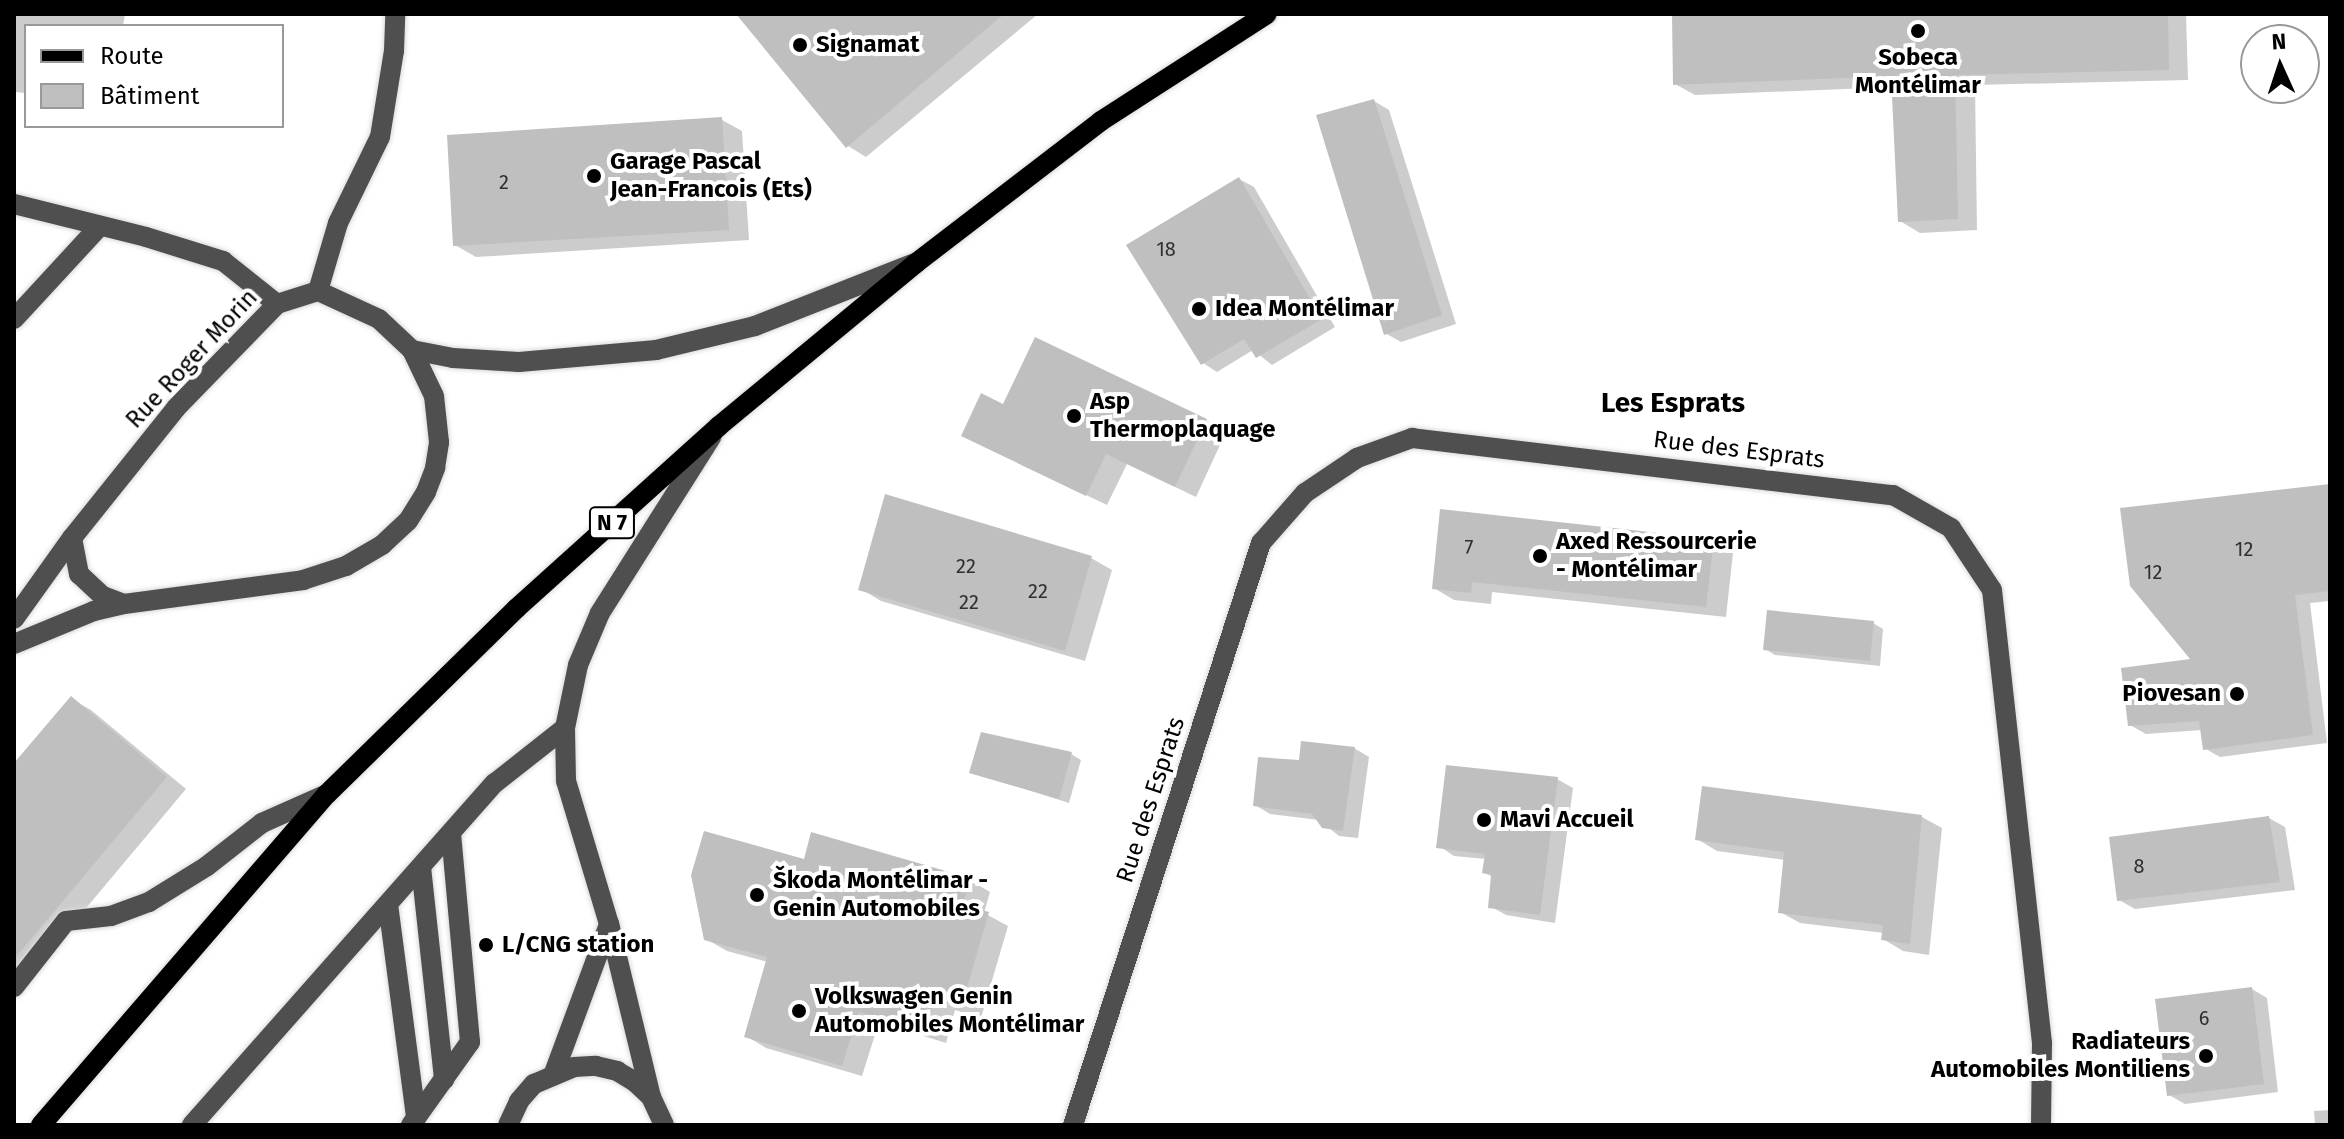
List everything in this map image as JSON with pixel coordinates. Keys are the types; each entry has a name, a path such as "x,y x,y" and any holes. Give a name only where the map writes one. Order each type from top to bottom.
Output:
{"main road":[{"name":"N 7","path":"41,1125 327,794 517,608 719,426 916,263 1101,121 1267,14"}],"street":[{"path":"14,644 94,611 124,604 303,580 346,566 382,545 408,521 426,492 439,442 434,396 412,350 379,319 318,291 338,223 380,137 394,51 395,14"},
{"path":"14,204 146,237 223,261 277,304"},
{"path":"14,319 99,227"},
{"path":"412,350 453,358 519,362 656,350 755,326 916,263"},
{"name":"Rue Roger Morin","path":"14,619 72,538 176,408 277,304 318,291"},
{"path":"664,1125 651,1097 609,924 566,781 565,728 578,665 600,613 719,426"},
{"name":"Rue des Esprats","path":"1073,1125 1261,543 1305,493 1357,458 1412,438 1893,495 1951,528 1992,590 2042,1043 2041,1125"},
{"path":"72,538 79,574 103,596 124,604"},
{"path":"192,1125 495,783 565,728"},
{"path":"14,987 66,921 111,916 149,902 207,866 262,823 327,794"},
{"path":"414,1121 470,1042 451,833"},
{"path":"421,867 444,1080"},
{"path":"388,904 414,1121"},
{"path":"554,1073 609,924"},
{"path":"508,1125 527,1093 554,1073 585,1066 617,1071 651,1097"}],"building":[{"path":"736,14 1004,14 846,148"},
{"path":"1672,14 2168,14 2169,70 1955,75 1958,219 1898,222 1891,76 1673,85"},
{"path":"1374,99 1442,315 1384,335 1316,115"},
{"path":"722,117 729,230 453,246 447,135"},
{"path":"1239,177 1322,319 1256,358 1244,339 1201,365 1126,245"},
{"path":"1035,337 1207,419 1175,487 1106,454 1086,496 961,436 981,393 1003,404"},
{"path":"2330,484 2330,591 2295,595 2313,735 2203,750 2199,721 2128,726 2121,668 2190,659 2130,586 2120,508"},
{"path":"885,494 1092,556 1065,651 858,590"},
{"path":"1440,509 1714,539 1706,607 1472,582 1471,593 1432,589"},
{"path":"1767,610 1874,621 1870,661 1763,650"},
{"path":"71,696 167,777 14,959 14,763"},
{"path":"981,732 1072,752 1059,799 969,773"},
{"path":"1301,741 1355,747 1343,831 1322,828 1312,814 1253,806 1258,757 1299,760"},
{"path":"1446,765 1558,777 1540,915 1488,908 1491,875 1482,873 1485,854 1436,848"},
{"path":"1702,786 1922,815 1910,944 1881,940 1883,925 1778,913 1784,852 1695,840"},
{"path":"2269,816 2280,882 2117,901 2109,837"},
{"path":"704,831 804,859 811,832 970,878 963,905 989,912 961,1008 935,1000 925,1032 859,1012 842,1066 744,1037 767,957 704,940 691,875"},
{"path":"2252,987 2264,1084 2167,1096 2155,999"}],"place":[{"name":"Sobeca Montélimar","path":"1918,31"},
{"name":"Signamat","path":"800,45"},
{"name":"Garage Pascal Jean-Francois (Ets)","path":"594,176"},
{"name":"Idea Montélimar","path":"1199,309"},
{"name":"Asp Thermoplaquage","path":"1074,416"},
{"name":"Axed Ressourcerie - Montélimar","path":"1540,556"},
{"name":"Piovesan","path":"2237,694"},
{"name":"Mavi Accueil","path":"1484,820"},
{"name":"Škoda Montélimar - Genin Automobiles","path":"757,895"},
{"name":"L/CNG station","path":"486,945"},
{"name":"Volkswagen Genin Automobiles Montélimar","path":"799,1011"},
{"name":"Radiateurs Automobiles Montiliens","path":"2206,1056"}],"district":[{"name":"Les Esprats","path":"1673,403"}]}
